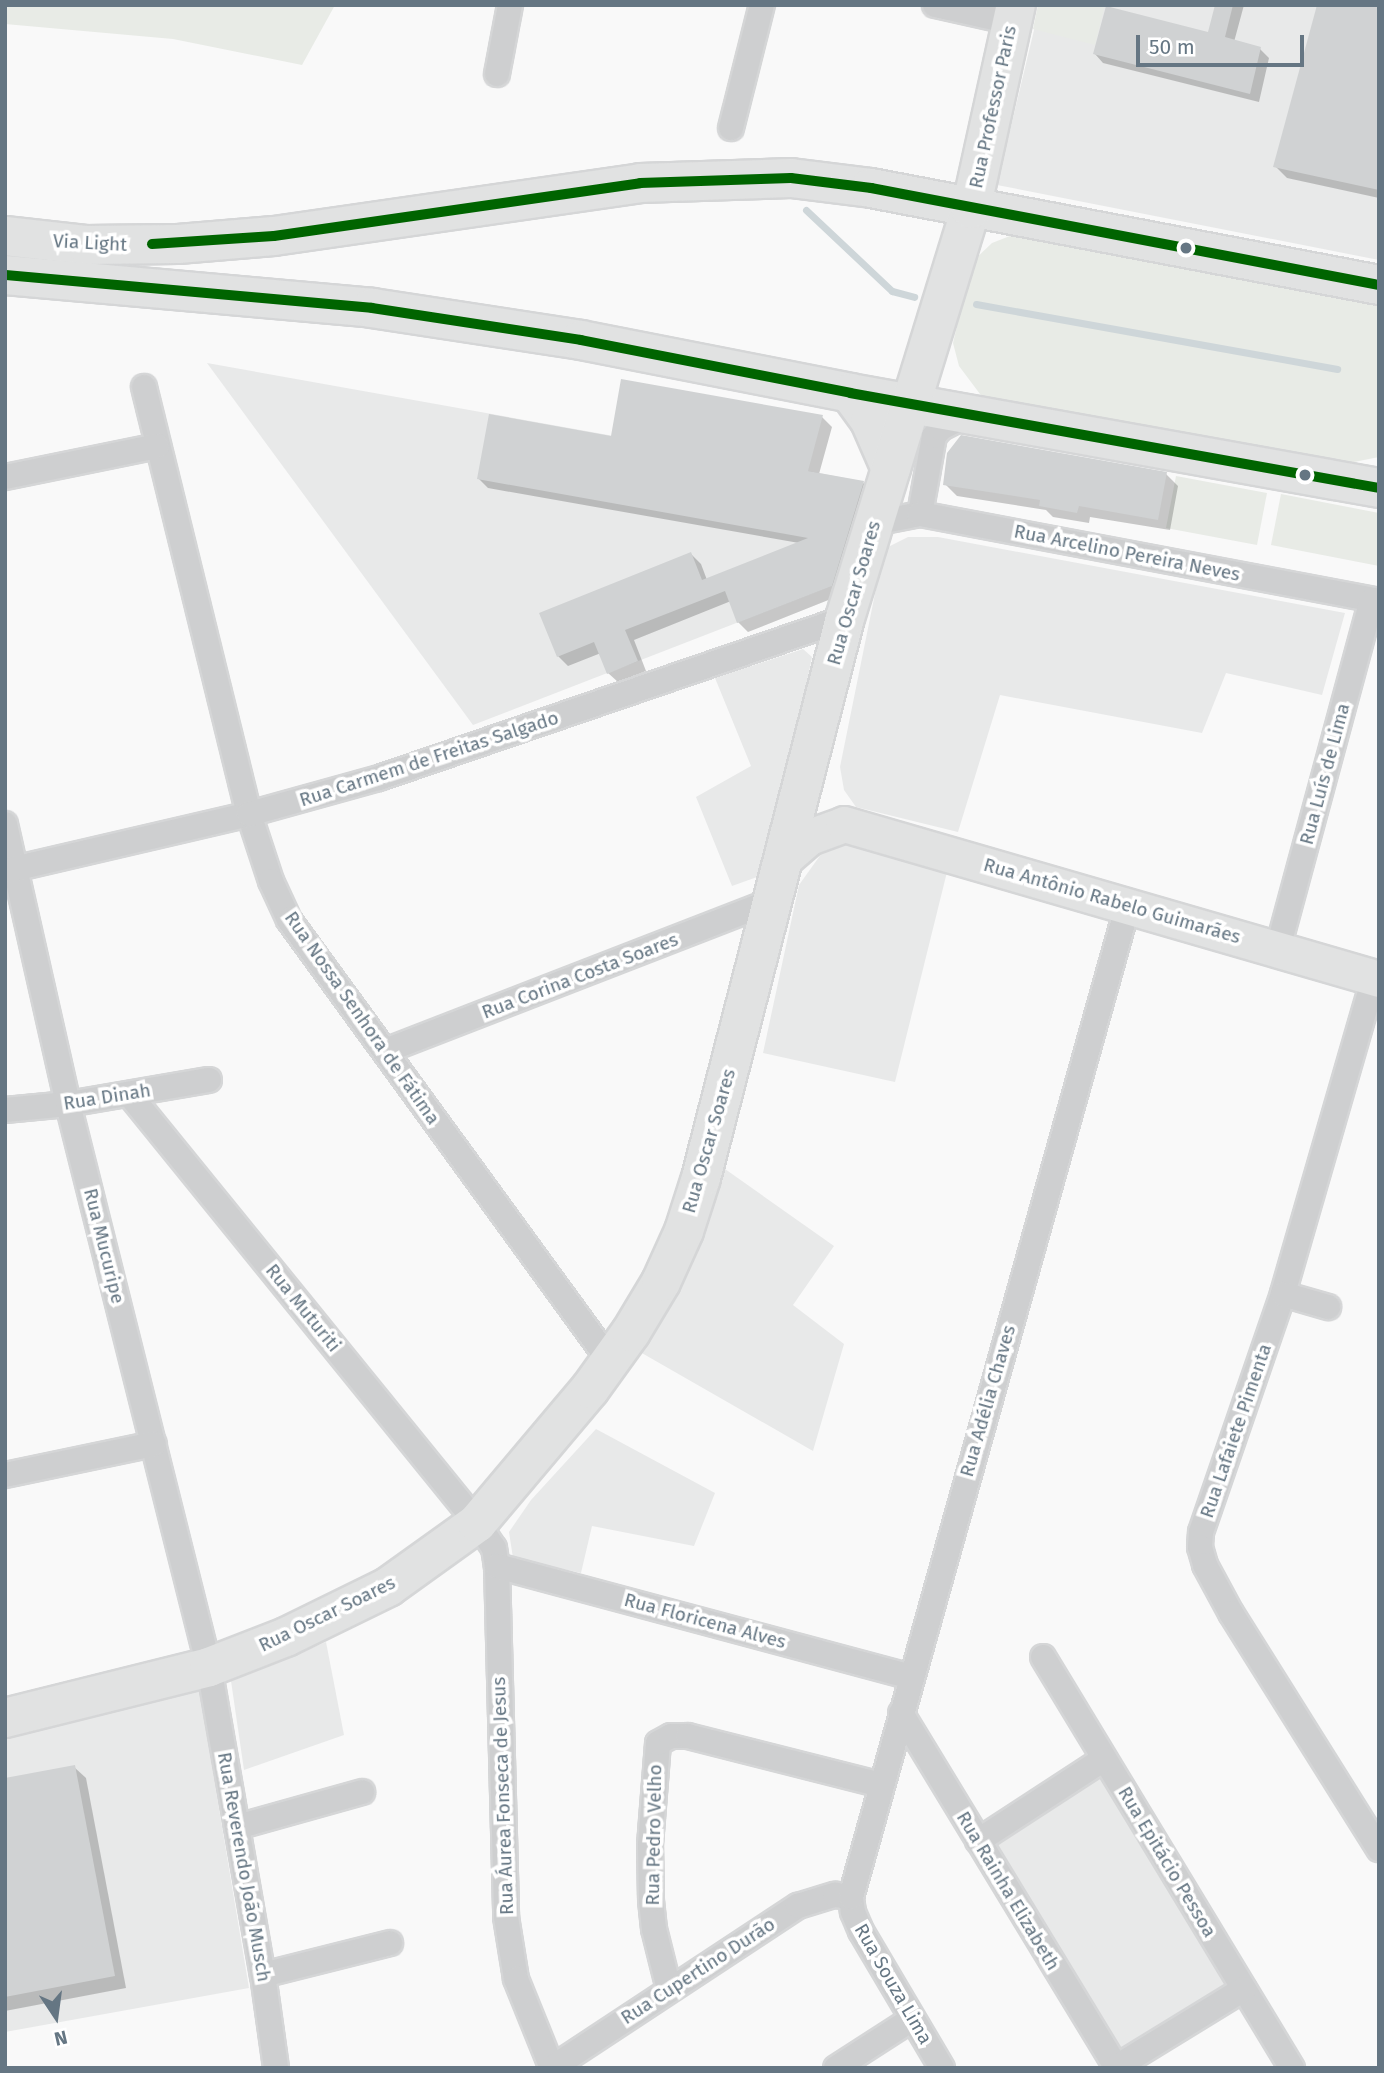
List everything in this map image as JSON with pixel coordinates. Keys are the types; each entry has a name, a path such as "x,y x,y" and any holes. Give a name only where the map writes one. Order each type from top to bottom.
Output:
{"main road":[{"name":"Rua Professor Paris","path":"971,209 1013,14"},
{"name":"Via Light","path":"5,236 113,245 226,240 680,180 755,178 829,181 1379,285"},
{"name":"Rua Oscar Soares","path":"5,1718 209,1667 286,1637 388,1587 477,1523 590,1389 661,1282 684,1231 701,1178 845,618 971,209"},
{"name":"Via Light","path":"5,275 372,308 581,340 850,393 1379,488"},
{"path":"933,335 949,382 968,414"},
{"path":"850,393 870,421 891,469"},
{"path":"785,858 809,837 844,824 825,803 806,770"},
{"name":"Rua Antônio Rabelo Guimarães","path":"844,824 1278,948 1377,979"}],"street":[{"path":"497,75 510,5"},
{"path":"731,128 762,5"},
{"path":"936,5 1013,14"},
{"name":"Rua Nossa Senhora de Fátima","path":"144,387 249,814 271,881 289,920 610,1361"},
{"path":"920,514 934,436 941,428 968,414"},
{"path":"5,477 157,446"},
{"name":"Rua Arcelino Pereira Neves","path":"874,523 920,514 1376,600"},
{"name":"Rua Luís de Lima","path":"1278,948 1376,600"},
{"name":"Rua Carmem de Freitas Salgado","path":"11,870 249,814 462,752 845,618"},
{"name":"Rua Mucuripe","path":"5,824 11,870 209,1667"},
{"name":"Rua Corina Costa Soares","path":"385,1051 774,900"},
{"name":"Rua Adélia Chaves","path":"851,1898 1128,905"},
{"name":"Rua Lafaiete Pimenta","path":"1377,979 1283,1294 1201,1532 1200,1547 1205,1565 1231,1613 1379,1849"},
{"name":"Rua Dinah","path":"5,1110 68,1104 208,1080"},
{"name":"Rua Muturiti","path":"129,1094 477,1523"},
{"path":"1283,1294 1328,1307"},
{"path":"5,1475 154,1444"},
{"name":"Rua Áurea Fonseca de Jesus","path":"477,1523 494,1548 497,1566 506,1917 516,1979 552,2068"},
{"name":"Rua Floricena Alves","path":"497,1566 911,1677"},
{"name":"Rua Epitácio Pessoa","path":"1043,1657 1292,2068"},
{"name":"Rua Reverendo João Musch","path":"209,1667 264,1975 276,2068"},
{"name":"Rua Rainha Elizabeth","path":"901,1713 1116,2068"},
{"name":"Rua Pedro Velho","path":"669,1989 651,1900 651,1832 658,1743 671,1736 688,1736 881,1785"},
{"path":"978,1841 1104,1759"},
{"path":"237,1827 362,1792"},
{"name":"Rua Cupertino Durão","path":"552,2068 798,1906 835,1895 851,1898"},
{"name":"Rua Souza Lima","path":"851,1898 853,1912 861,1931 942,2068"},
{"path":"264,1975 390,1943"},
{"path":"1116,2068 1244,1989"},
{"path":"836,2068 912,2019"}],"shaded area":[{"path":"5,5 335,5 302,65 173,39 5,24"},
{"path":"1038,5 1105,5 1095,45 1033,29"},
{"path":"1040,5 1379,5 1379,260 997,185"},
{"path":"1015,234 1379,300 1379,457 1349,463 983,398 959,366 953,343 972,262 992,243"},
{"path":"207,363 871,483 840,579 834,585 473,725"},
{"path":"1176,476 1267,493 1257,545 1166,528"},
{"path":"1281,494 1379,513 1379,566 1271,545"},
{"path":"908,537 938,537 1345,613 1322,695 1226,673 1202,733 1000,695 958,832 856,807 844,790 840,767 884,549"},
{"path":"803,649 812,657 768,873 732,886 696,797 751,766 715,678"},
{"path":"848,843 947,872 895,1082 763,1053 799,885 824,850"},
{"path":"725,1169 834,1246 793,1305 844,1344 813,1451 640,1352 688,1273"},
{"path":"596,1429 715,1493 694,1546 592,1526 581,1573 513,1558 509,1532 531,1500"},
{"path":"326,1642 344,1735 244,1770 231,1681"},
{"path":"199,1689 249,1988 5,2032 5,1733"},
{"path":"1102,1774 1237,1988 1115,2057 978,1851"}],"building":[{"path":"1215,5 1233,5 1225,37 1261,47 1250,94 1093,54 1106,6 1208,32"},
{"path":"1317,5 1379,5 1379,190 1273,167"},
{"path":"621,379 823,415 808,471 864,481 832,586 737,623 725,591 625,630 638,661 607,674 594,642 557,657 539,613 691,552 702,580 808,538 477,479 489,414 611,436"},
{"path":"961,435 1167,472 1158,520 1079,506 1077,513 1039,506 1040,500 943,485 947,453"},
{"path":"75,1765 115,1976 5,1997 5,1778"}],"waterway":[{"path":"806,210 892,291 914,297"},
{"path":"976,304 1337,369"}],"transit line":[{"path":"152,244 274,236 640,183 791,178 871,188 1379,285"},
{"path":"5,275 372,308 581,340 850,393 1379,488"}]}
